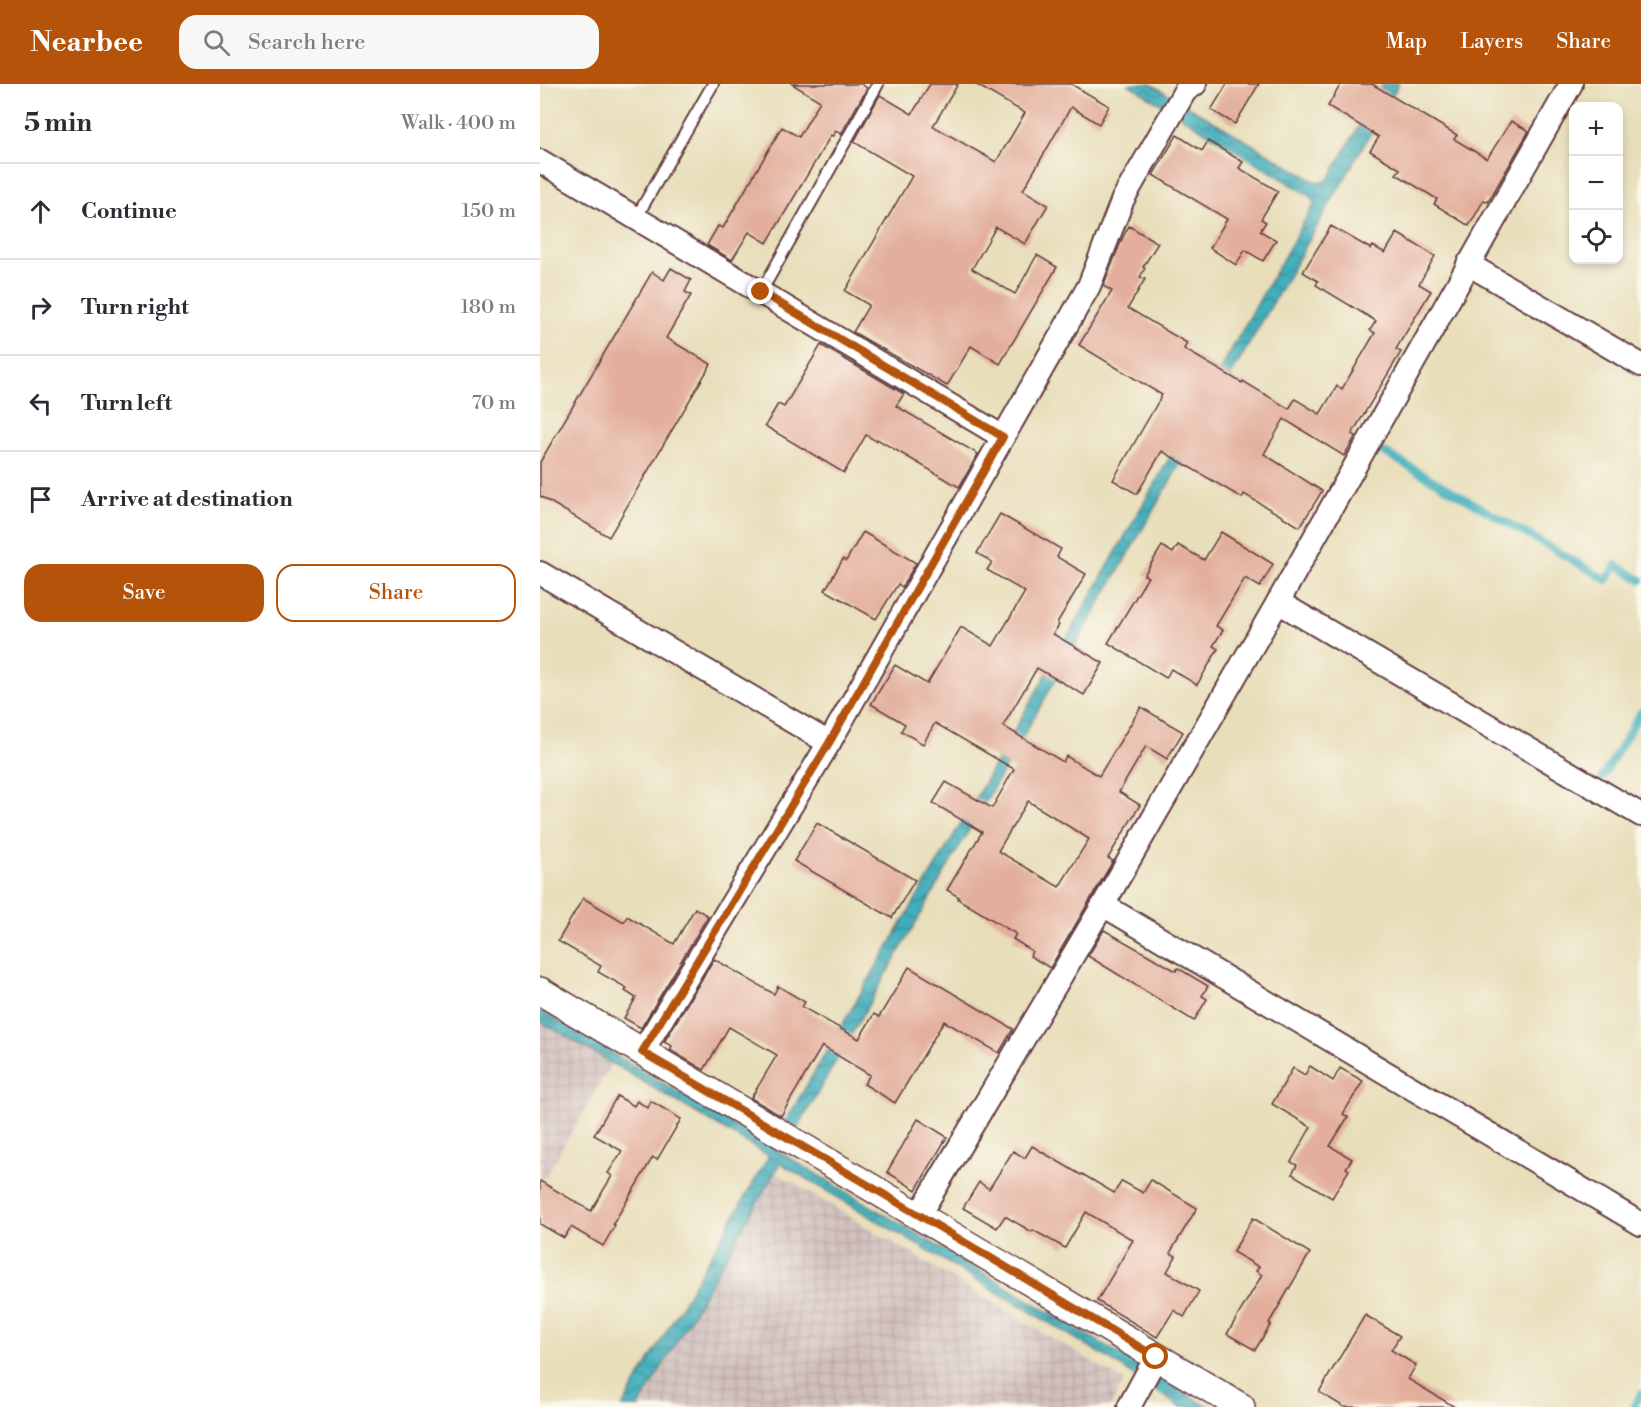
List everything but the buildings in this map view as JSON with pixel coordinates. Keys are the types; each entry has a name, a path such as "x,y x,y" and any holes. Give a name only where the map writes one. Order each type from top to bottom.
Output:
{"street":[{"path":"919,1215 1103,905 1278,602 1571,84"},
{"path":"642,1052 829,743 1089,286 1123,199 1181,94"},
{"path":"540,161 1003,437"},
{"path":"1468,264 1641,365"},
{"path":"540,573 829,743"},
{"path":"1278,602 1641,815"},
{"path":"1103,905 1641,1224"},
{"path":"540,992 919,1215 1149,1370 1241,1407"},
{"path":"1129,1407 1149,1370"}],"lane":[{"path":"636,218 713,84"},
{"path":"761,292 878,84"}],"shaded area":[{"path":"540,1021 612,1063 540,1186"},
{"path":"775,1172 1124,1381 1110,1407 641,1407"}],"water":[{"path":"1128,84 1151,84 1314,181 1324,182 1329,178 1383,84 1399,84 797,1129 785,1122 978,794 1314,204 1310,196"},
{"path":"540,1010 1209,1407 1180,1407 1108,1358 780,1163 639,1407 622,1407 769,1156 540,1021"}],"waterway":[{"path":"1382,451 1607,580 1616,565 1641,580"},
{"path":"1602,778 1641,712"},
{"path":"1633,1407 1641,1394"}],"route":[{"path":"761,292 1003,437 829,743 642,1052 1156,1357"}]}
